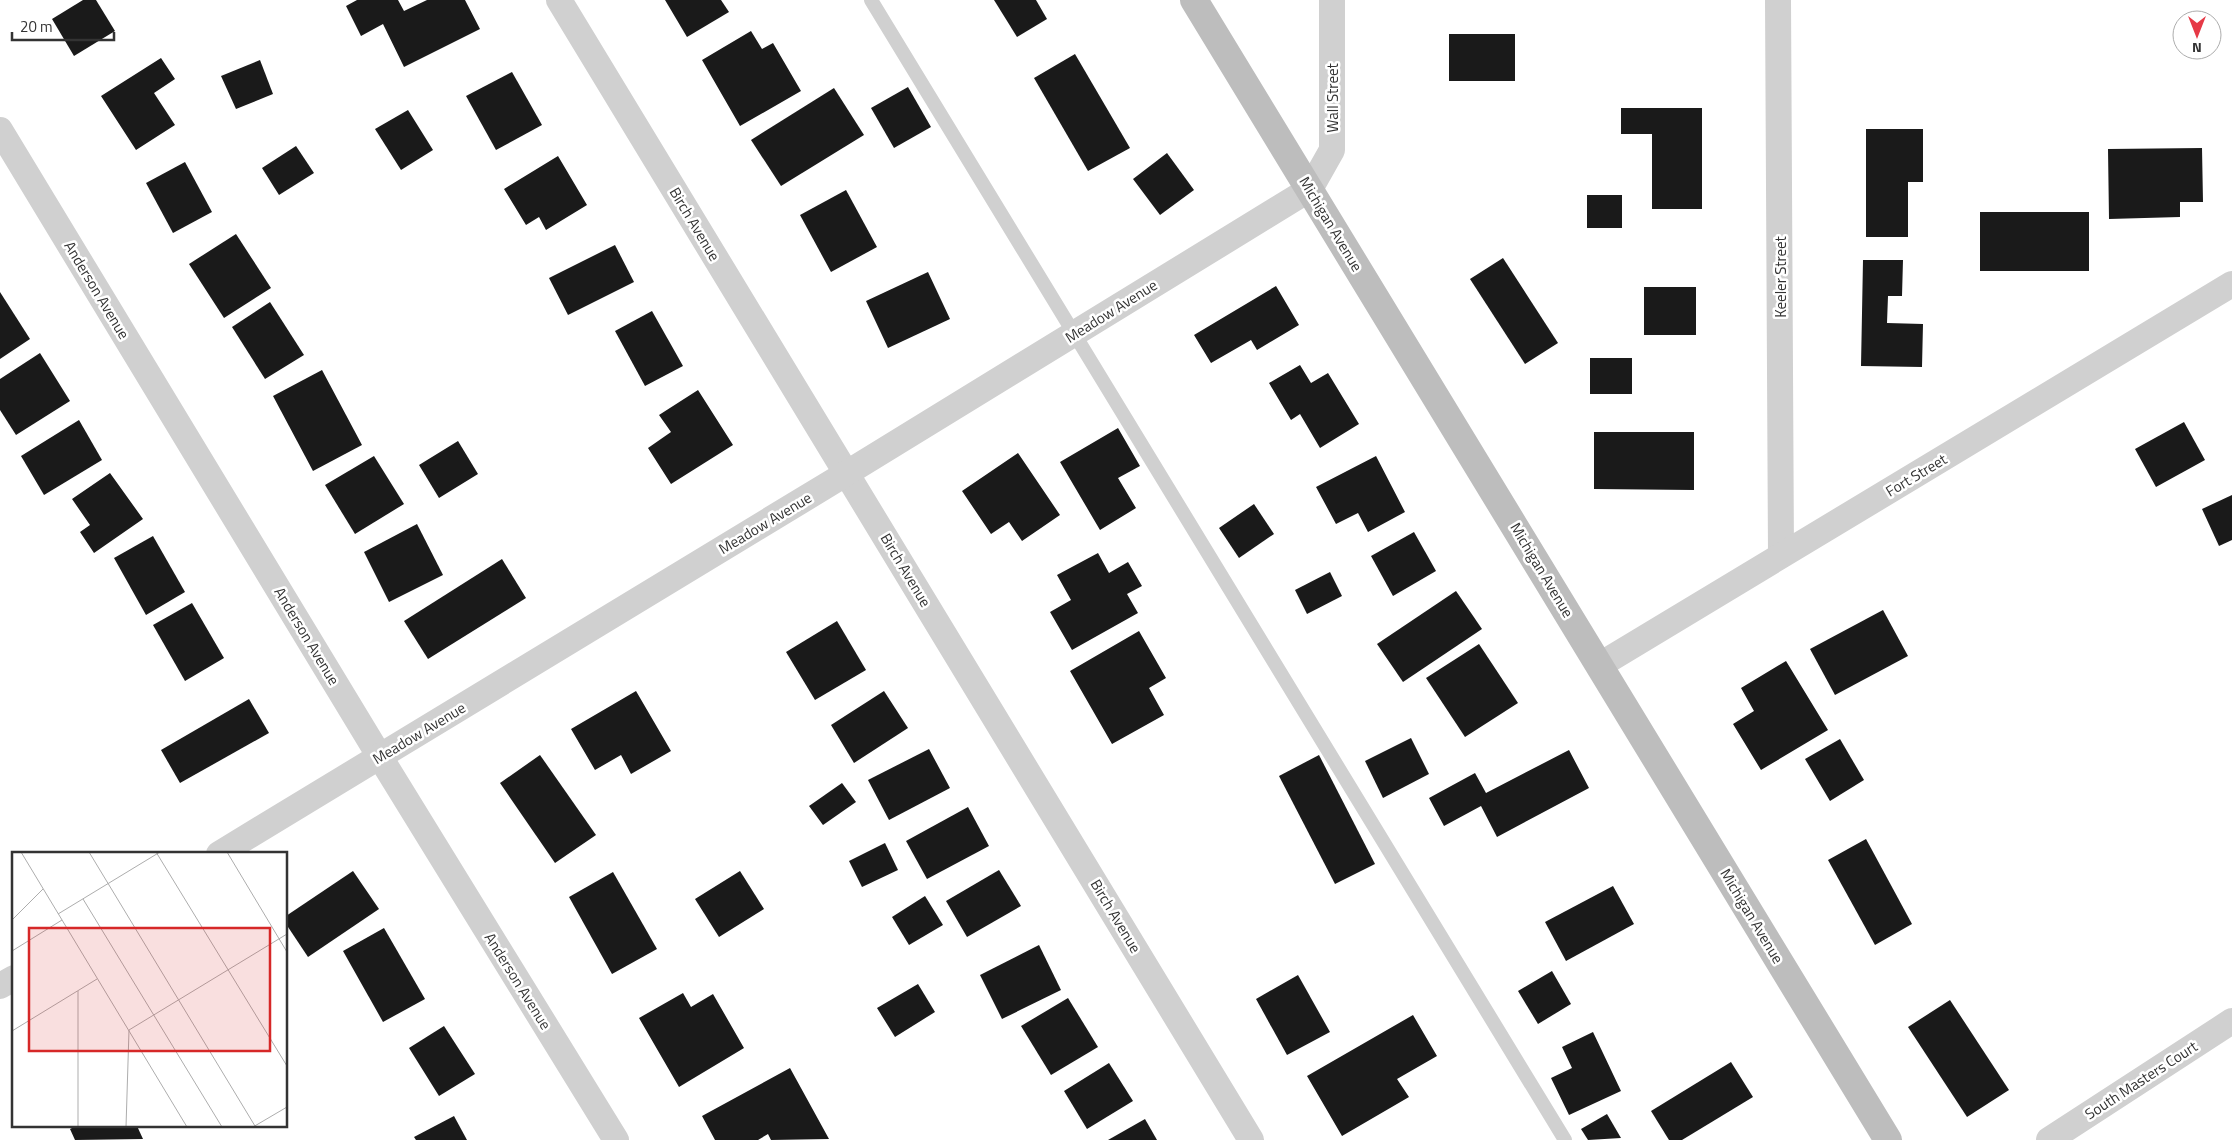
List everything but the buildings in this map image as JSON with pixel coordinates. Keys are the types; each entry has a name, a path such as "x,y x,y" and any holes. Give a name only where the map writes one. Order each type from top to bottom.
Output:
{"street":[{"name":"Birch Avenue","path":"559,0 1251,1140"},
{"name":"Michigan Avenue","path":"1194,0 1888,1140"},
{"name":"Wall Street","path":"1310,189 1332,150 1332,0"},
{"name":"Keeler Street","path":"1778,0 1781,555"},
{"name":"Anderson Avenue","path":"0,130 380,757 616,1140"},
{"name":"Meadow Avenue","path":"222,852 847,473 1310,189"},
{"name":"Fort Street","path":"1600,665 2232,284"},
{"path":"0,986 12,979"},
{"name":"South Masters Court","path":"2049,1140 2232,1021"}],"lane":[{"path":"871,0 1565,1140"}]}
